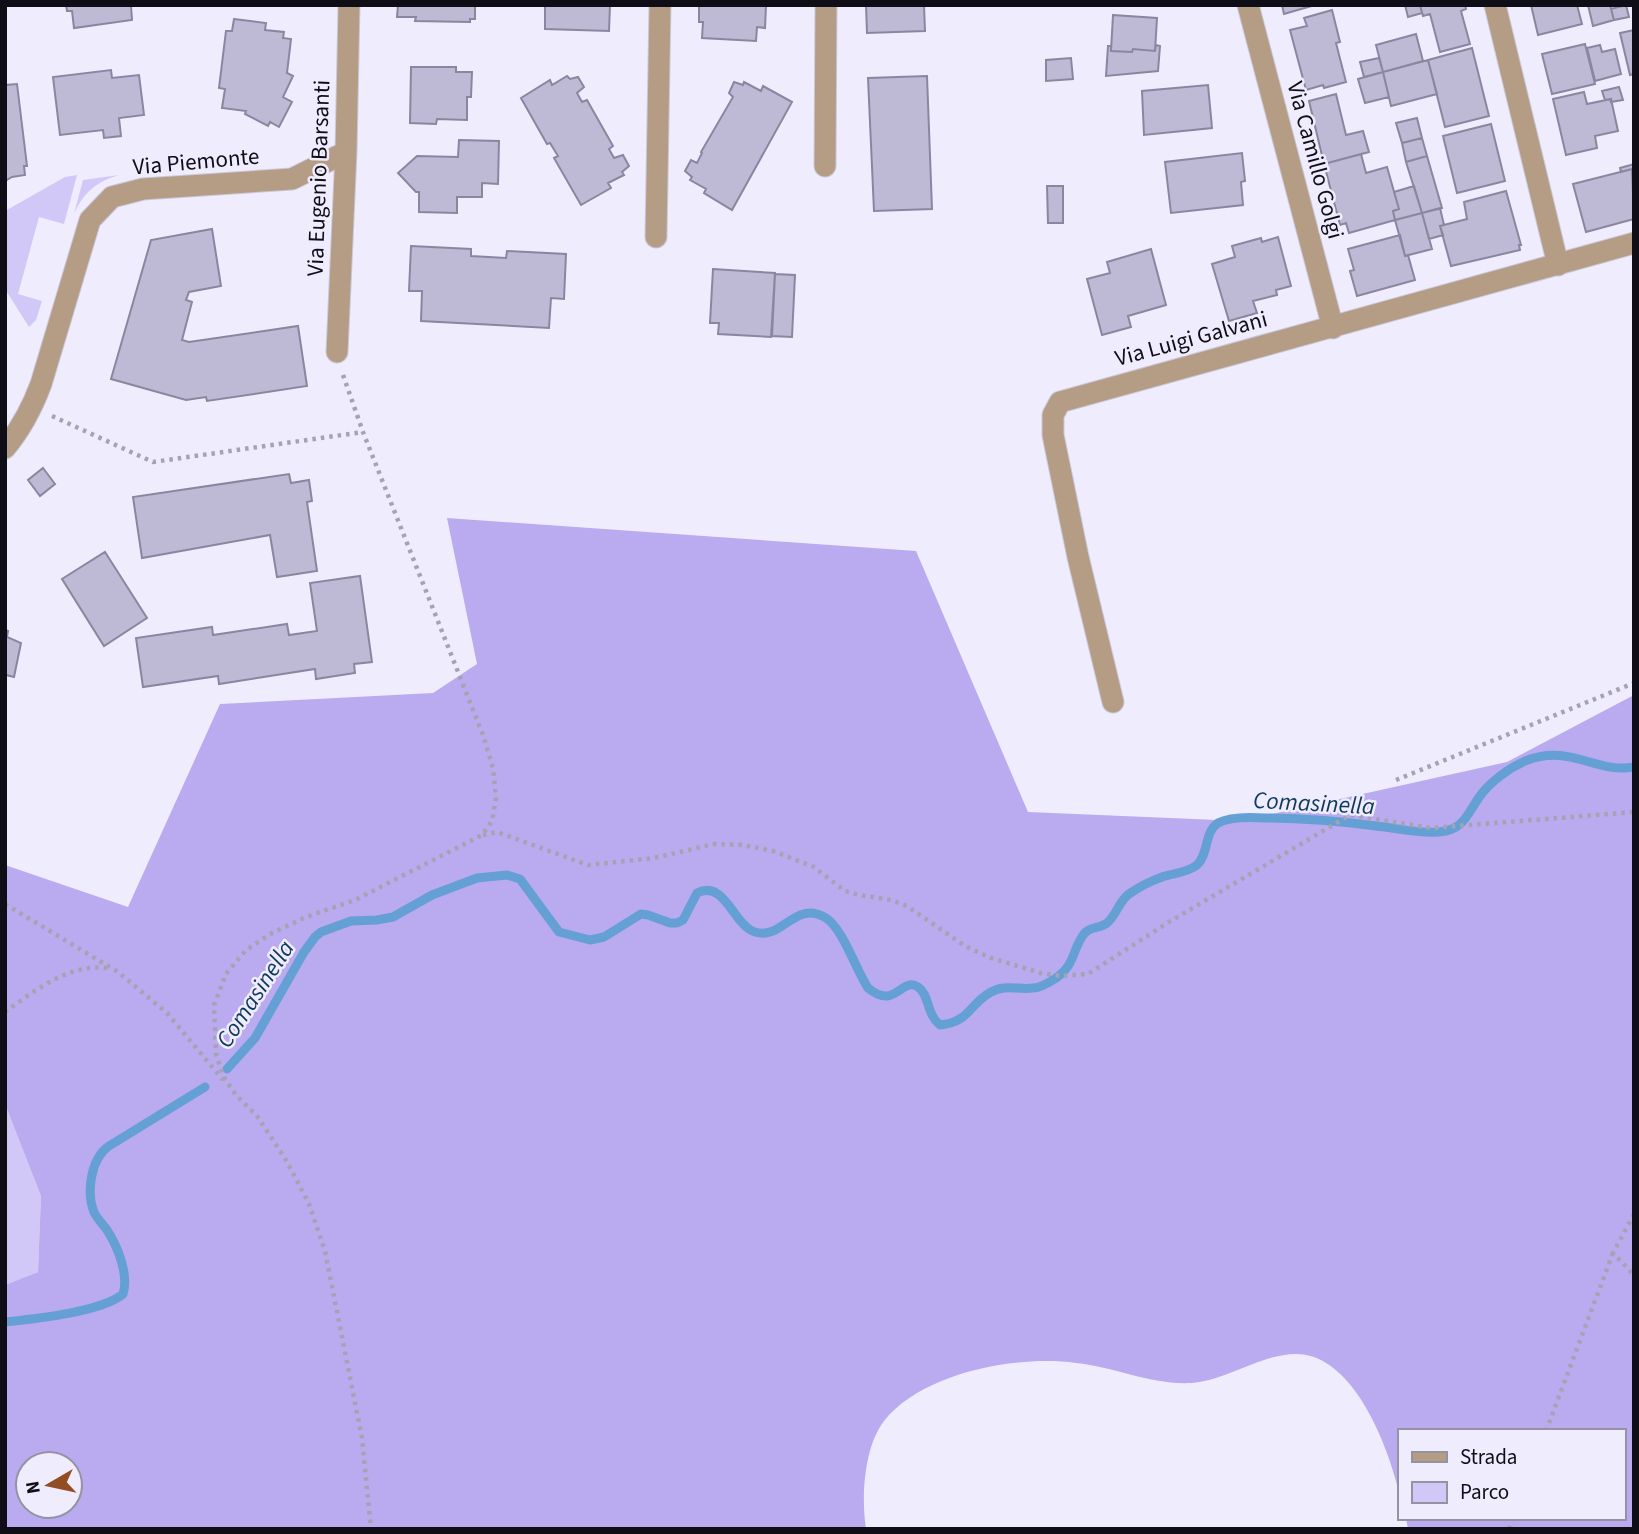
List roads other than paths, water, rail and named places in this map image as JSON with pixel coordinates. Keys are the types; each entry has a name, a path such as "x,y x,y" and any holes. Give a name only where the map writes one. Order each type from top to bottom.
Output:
{"street":[{"name":"Via Eugenio Barsanti","path":"338,352 349,5"},
{"path":"656,237 660,5"},
{"path":"825,166 826,5"},
{"name":"Via Camillo Golgi","path":"1248,5 1333,328"},
{"path":"1495,5 1559,265"},
{"name":"Via Piemonte","path":"5,449 19,432 41,384 90,220 112,197 143,189 292,179 346,152"},
{"name":"Via Luigi Galvani","path":"1113,702 1078,557 1053,435 1053,415 1057,405 1073,396 1333,328 1634,243"}],"waterway":[{"name":"Comasinella","path":"227,1069 255,1038 304,952 321,932 351,921 393,917 432,895 477,878 507,875 520,879 559,932 590,940 604,937 641,914 677,923 683,920 697,893 707,890 722,897 747,928 755,932 773,931 797,916 815,914 826,918 838,931 868,988 885,996 907,986 918,987 925,995 932,1016 940,1025 958,1020 996,990 1036,988 1056,978 1067,967 1084,934 1107,923 1129,894 1154,880 1197,865 1210,832 1223,821 1247,817 1307,819 1415,832 1447,831 1460,824 1489,786 1506,771 1525,761 1556,755 1607,766 1634,767"},
{"path":"5,1322 84,1310 100,1306 123,1294 125,1278 115,1244 95,1215 92,1204 90,1185 94,1167 109,1146 205,1087"}]}
